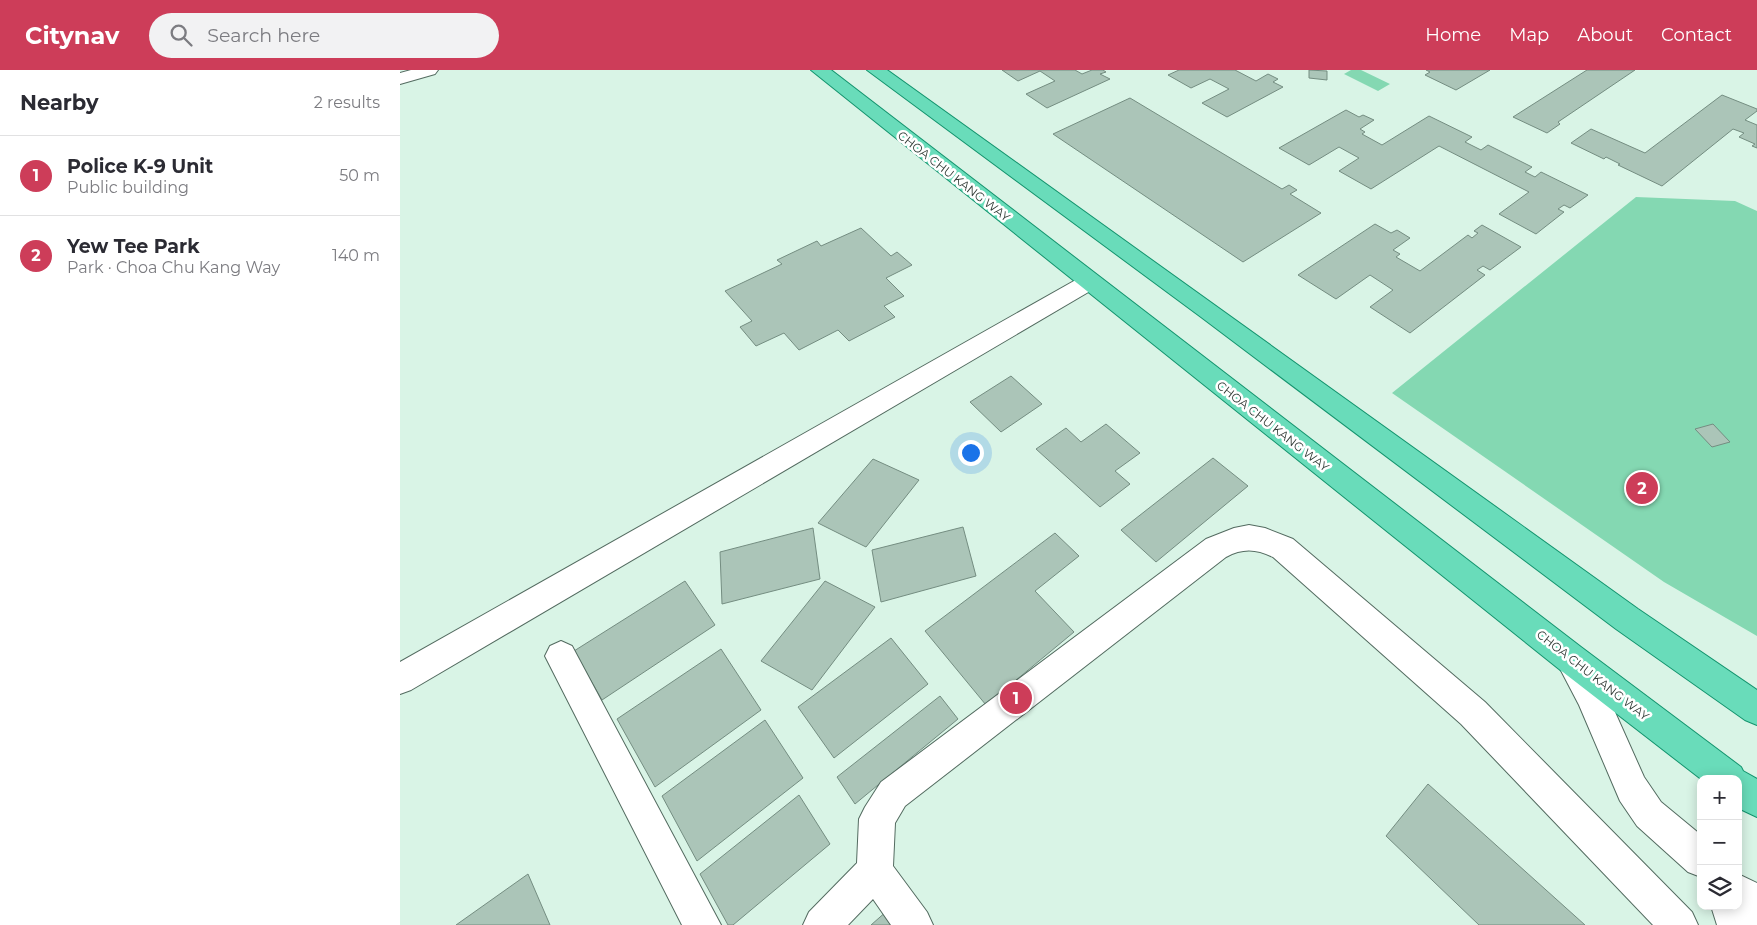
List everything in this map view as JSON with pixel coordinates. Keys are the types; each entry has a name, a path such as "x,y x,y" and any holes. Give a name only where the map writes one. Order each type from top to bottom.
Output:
{"main road":[{"name":"CHOA CHU KANG WAY","path":"820,70 1088,282 1570,658 1724,775"},
{"path":"876,70 1209,310 1627,619 1757,709"},
{"path":"1742,789 1757,800"}],"street":[{"path":"400,79 429,70"},
{"path":"400,679 954,362 1088,282"},
{"path":"914,925 875,871 877,819 893,794 1216,548 1235,538 1252,537 1269,541 1283,548 1473,713 1679,925"},
{"path":"561,656 702,925"},
{"path":"1570,658 1591,694 1632,789 1649,814 1697,856"},
{"path":"822,925 875,871"},
{"path":"1742,895 1757,908"},
{"path":"1731,910 1736,925"}],"green space":[{"path":"1351,70 1361,70 1390,84 1378,91 1344,74"},
{"path":"1636,197 1735,201 1757,211 1757,636 1664,582 1392,393"}],"building":[{"path":"1002,70 1075,70 1082,74 1092,70 1103,70 1106,72 1100,74 1110,79 1047,108 1026,94 1055,81 1040,71 1018,81"},
{"path":"1179,70 1235,70 1256,81 1268,74 1278,79 1273,82 1283,87 1227,117 1202,103 1229,89 1210,79 1191,88 1168,75"},
{"path":"1309,70 1327,71 1327,80 1309,78"},
{"path":"1426,70 1490,70 1456,90 1425,75 1430,72"},
{"path":"1587,70 1635,70 1558,122 1560,124 1547,133 1513,117"},
{"path":"1722,95 1757,109 1745,120 1757,125 1757,148 1752,146 1755,144 1739,137 1744,133 1733,129 1662,186 1618,165 1620,164 1606,157 1604,159 1571,143 1591,129 1645,153"},
{"path":"1130,98 1282,189 1289,185 1297,190 1290,194 1321,213 1243,262 1053,134"},
{"path":"1346,110 1359,117 1363,115 1374,120 1360,129 1365,132 1362,134 1382,145 1429,116 1472,137 1465,142 1481,150 1488,145 1532,167 1525,172 1535,177 1541,172 1588,195 1570,208 1564,205 1558,209 1564,212 1536,234 1499,214 1529,192 1439,146 1371,189 1339,171 1359,158 1339,147 1309,165 1279,148"},
{"path":"1375,224 1391,233 1397,230 1410,238 1393,250 1400,254 1396,257 1420,271 1468,235 1472,238 1478,233 1474,231 1482,225 1521,247 1490,270 1483,266 1477,270 1485,275 1410,333 1370,307 1393,290 1370,275 1336,299 1298,275"},
{"path":"861,228 891,256 897,252 912,265 886,278 904,296 884,306 895,317 849,341 838,330 799,350 784,333 756,346 740,327 752,321 725,291 782,264 777,260 817,241 821,246"},
{"path":"1011,376 1042,404 1001,432 970,402"},
{"path":"1106,424 1140,453 1115,471 1130,484 1100,507 1036,449 1066,428 1081,442"},
{"path":"1713,424 1730,442 1712,447 1695,429"},
{"path":"1213,458 1248,486 1156,562 1121,530"},
{"path":"873,459 919,480 866,547 818,523"},
{"path":"963,527 976,576 881,602 872,550"},
{"path":"813,528 820,579 722,604 720,552"},
{"path":"1055,533 1079,556 1035,591 1074,632 986,705 925,631"},
{"path":"685,581 715,625 602,700 574,651"},
{"path":"825,581 875,607 812,690 761,661"},
{"path":"891,638 928,684 834,758 798,707"},
{"path":"721,649 761,710 655,787 617,719"},
{"path":"940,696 958,719 855,804 837,777"},
{"path":"765,720 803,778 697,861 662,796"},
{"path":"1428,784 1585,925 1479,925 1386,836"},
{"path":"799,795 830,844 733,925 728,925 700,874"},
{"path":"528,874 550,925 456,925"},
{"path":"888,910 898,925 871,925"}],"place":[{"name":"Yew Tee Park","path":"1642,488"},
{"name":"Police K-9 Unit","path":"1016,698"}]}
